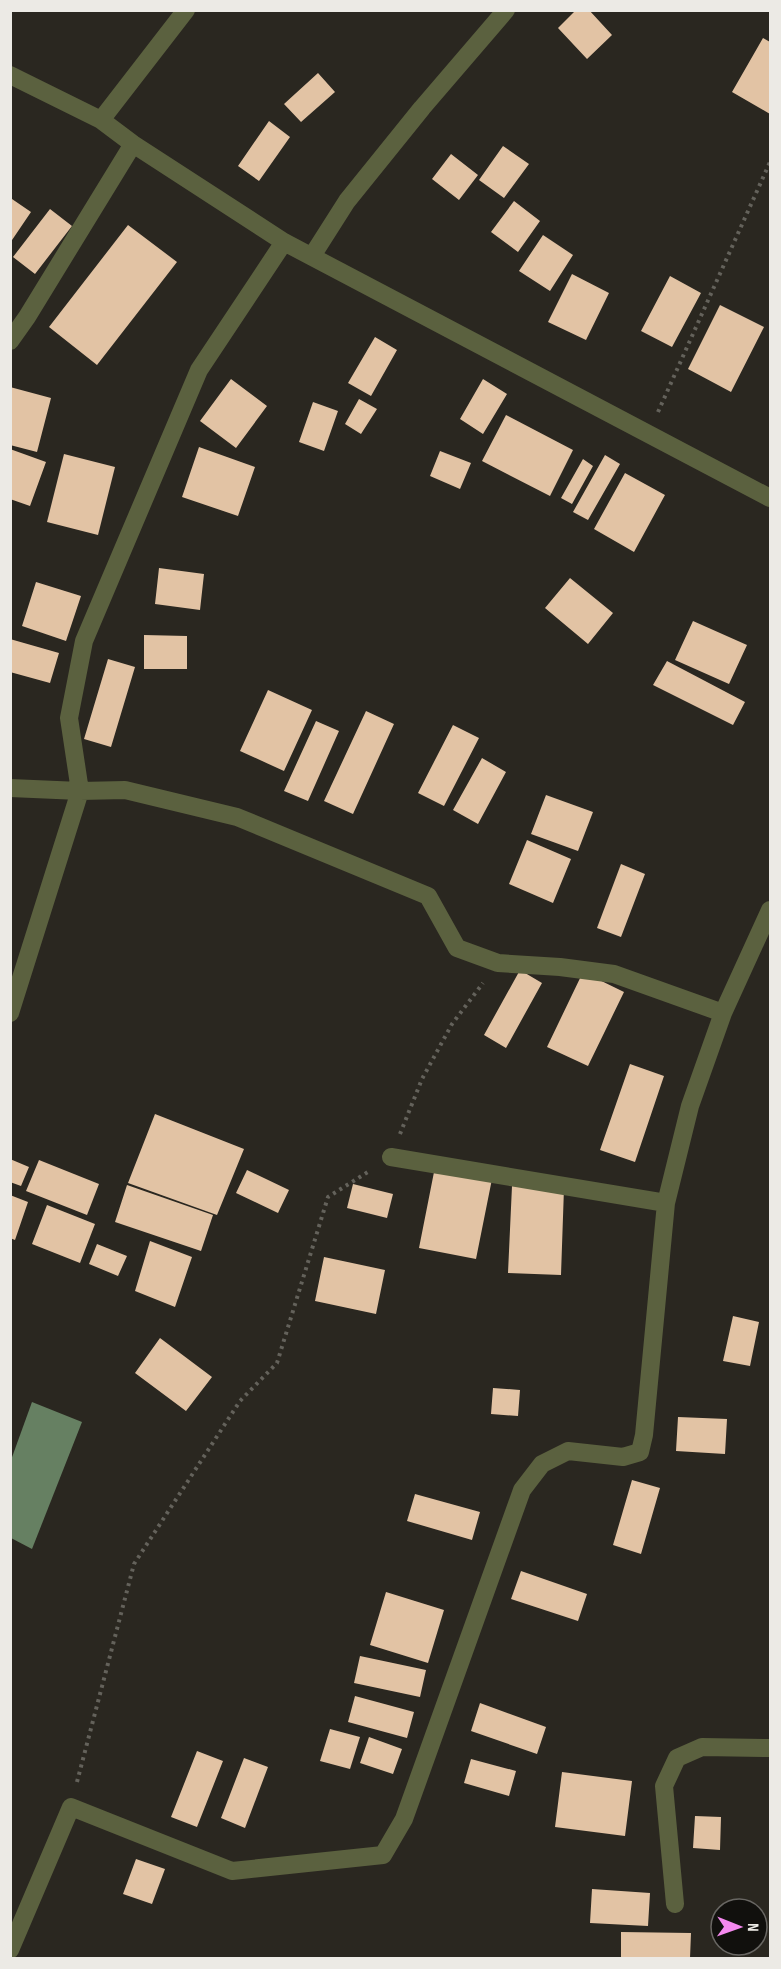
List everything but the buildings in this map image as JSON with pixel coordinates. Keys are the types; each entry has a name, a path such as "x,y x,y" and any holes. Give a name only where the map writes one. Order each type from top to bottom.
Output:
{"street":[{"path":"101,120 186,10"},
{"path":"312,256 347,201 506,10"},
{"path":"10,75 101,120 133,144 284,242 771,498"},
{"path":"10,341 133,144"},
{"path":"10,1013 80,791 69,718 84,641 199,369 284,242"},
{"path":"10,788 125,790 237,817 428,896 458,948 498,963 614,974 723,1013"},
{"path":"10,1950 71,1807 232,1871 383,1855 404,1819 522,1490 542,1464 568,1451 623,1457 640,1452 644,1435 666,1203 690,1106 723,1013 771,910"},
{"path":"391,1157 666,1203"},
{"path":"675,1904 664,1786 678,1758 702,1747 771,1748"}],"path":[{"path":"648,435 771,162"},
{"path":"71,1807 134,1564 240,1401 277,1363 328,1197 391,1157 422,1079 452,1024 498,963"}],"shaded area":[{"path":"32,1402 82,1422 32,1549 11,1538 11,1460"}]}
